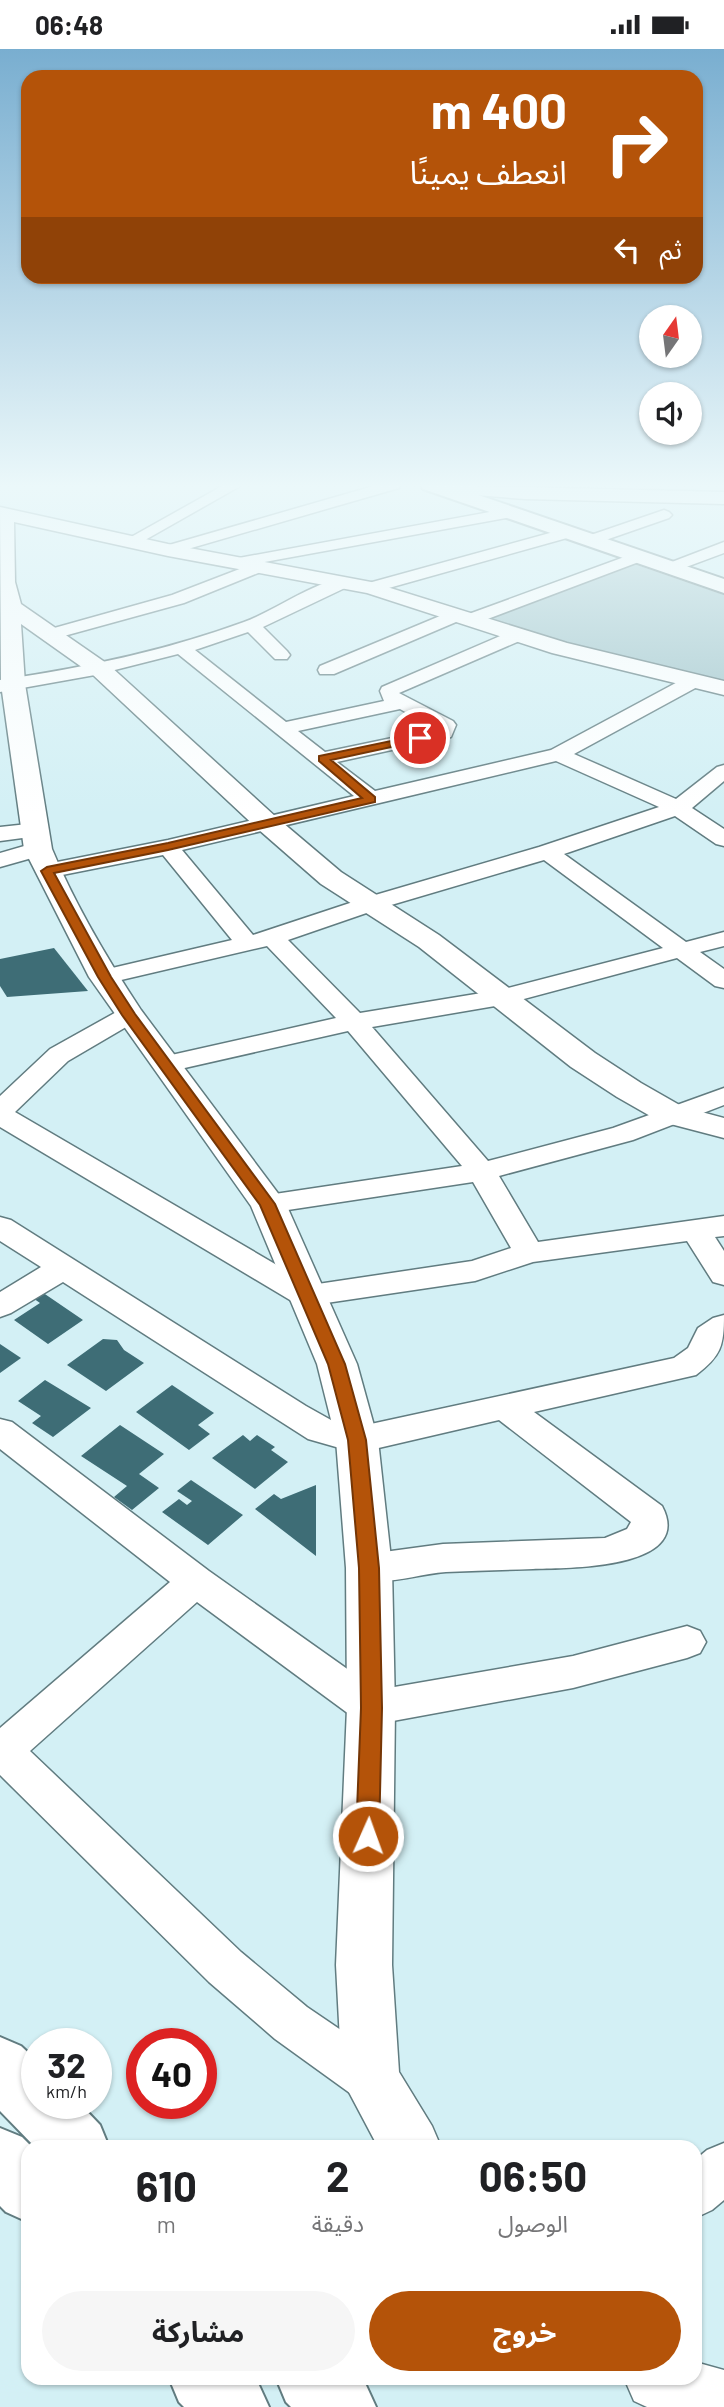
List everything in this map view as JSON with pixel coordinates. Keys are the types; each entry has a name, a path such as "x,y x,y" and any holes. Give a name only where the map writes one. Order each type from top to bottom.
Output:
{"main road":[{"path":"0,2067 71,2140"},
{"path":"0,2159 21,2182"},
{"path":"210,2385 234,2407"},
{"path":"317,2385 341,2407"}],"street":[{"path":"5,595 10,644 6,685 30,846 104,977 129,1015 268,1204 337,1364 357,1440 369,1568 371,1708 364,1965 370,2080"},
{"path":"10,595 53,634 101,670 267,823 331,878 429,941 595,1067 671,1114 724,1128"},
{"path":"53,634 187,595"},
{"path":"6,685 101,670 181,648 251,625 315,595"},
{"path":"394,595 587,656 724,688"},
{"path":"327,670 528,595"},
{"path":"251,625 281,655"},
{"path":"323,759 444,733 447,730 446,725 400,703 390,696 389,691 518,635"},
{"path":"181,648 371,799"},
{"path":"0,859 30,846 168,847 558,754 692,682"},
{"path":"282,729 400,703"},
{"path":"558,754 678,808 724,839"},
{"path":"104,977 260,941 373,903 547,852 678,808 724,771"},
{"path":"168,847 260,941 354,1022 482,1172 529,1253"},
{"path":"547,852 724,981"},
{"path":"167,1064 354,1022 501,997 724,939"},
{"path":"129,1015 60,1055 0,1113 306,1296 475,1271 529,1253 710,1229 724,1275"},
{"path":"268,1204 482,1172 623,1134 724,1096"},
{"path":"0,1227 294,1415 320,1430 357,1440 684,1367 702,1354 709,1336 724,1326"},
{"path":"0,1306 63,1268"},
{"path":"369,1568 443,1558 605,1552 624,1547 642,1538 649,1531 649,1515 504,1407"},
{"path":"0,1431 196,1581 371,1708 562,1675 687,1642"},
{"path":"196,1581 1,1750 225,1967 291,2023 370,2080 407,2140"},
{"path":"702,2187 724,2167"},
{"path":"672,2385 724,2403"}],"shaded area":[{"path":"547,595 724,595 724,682 562,642 486,618"}],"building":[{"path":"54,948 88,991 7,997 0,986 0,959"},
{"path":"39,1290 83,1320 48,1344 14,1320 40,1303 30,1296"},
{"path":"103,1339 117,1340 124,1350 144,1363 106,1391 67,1365"},
{"path":"0,1344 21,1358 0,1373"},
{"path":"45,1380 91,1408 53,1437 32,1423 41,1416 18,1401"},
{"path":"172,1385 214,1413 198,1425 210,1434 189,1450 136,1412"},
{"path":"120,1425 164,1454 139,1474 159,1488 132,1510 114,1497 127,1486 81,1456"},
{"path":"243,1435 250,1441 257,1435 275,1447 271,1450 288,1462 255,1489 212,1458"},
{"path":"191,1480 243,1515 208,1545 162,1512 179,1499 187,1505 192,1501 177,1491"},
{"path":"316,1485 316,1556 255,1509 274,1494 281,1499"}],"route":[{"path":"368,1836 371,1708 369,1568 357,1440 337,1364 268,1204 129,1015 104,977 47,871 168,847 371,799 323,759 420,738"}]}
